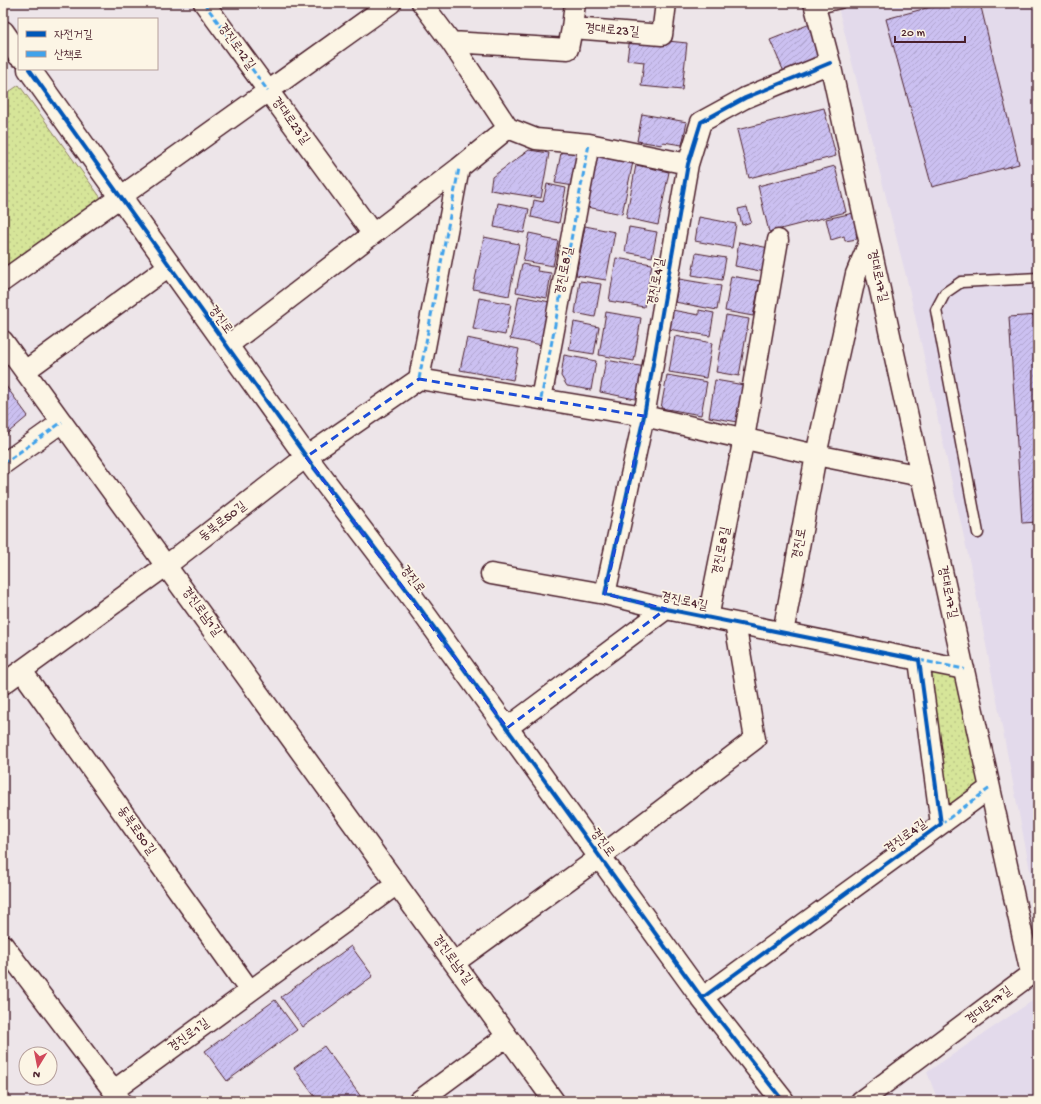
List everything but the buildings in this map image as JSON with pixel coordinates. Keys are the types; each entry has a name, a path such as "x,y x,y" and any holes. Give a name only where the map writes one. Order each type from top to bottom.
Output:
{"street":[{"name":"경진로12길","path":"204,3 268,91"},
{"name":"경대로23길","path":"373,234 268,91 391,3"},
{"path":"422,3 451,42 508,128 536,139 589,144 688,164"},
{"path":"572,28 575,3"},
{"name":"경대로23길","path":"451,42 568,49 572,28 662,35 666,3"},
{"name":"경대로17길","path":"814,6 830,63 1031,974 861,1101"},
{"path":"3,32 18,54"},
{"name":"경진로4길","path":"605,594 644,416 688,164 701,122 745,98 830,63"},
{"name":"경진로","path":"30,70 306,457 409,593 702,998 782,1101"},
{"path":"3,281 268,91"},
{"path":"227,346 459,168 508,128"},
{"name":"경진로8길","path":"541,399 589,144"},
{"path":"419,379 459,168"},
{"name":"경진로8길","path":"708,618 744,438 778,240"},
{"path":"816,456 856,274 869,243"},
{"path":"25,371 169,266"},
{"name":"경진로남1길","path":"3,341 167,565 554,1101"},
{"path":"306,457 419,379 644,416 744,438 816,456 921,476"},
{"path":"3,464 62,422"},
{"name":"경진로","path":"783,633 816,456"},
{"name":"동북로50길","path":"3,684 167,565 306,457"},
{"name":"경진로4길","path":"491,574 605,594 708,618 964,669"},
{"path":"507,728 666,609"},
{"name":"경진로","path":"454,963 600,857 755,739 735,623"},
{"name":"경진로4길","path":"702,998 941,824 919,660"},
{"name":"동북로50길","path":"22,671 258,986"},
{"path":"941,824 990,788"},
{"path":"258,986 397,884"},
{"name":"경진로1길","path":"3,944 117,1096 258,986"},
{"path":"419,1101 507,1036"}],"lane":[{"path":"814,6 840,3"},
{"path":"978,533 936,310 945,293 961,282 1038,278"}],"highlighted area":[{"path":"419,379 644,416 605,594 666,609 507,728 306,457"}],"shaded area":[{"path":"837,3 1038,3 1038,911 972,573 907,280"},
{"path":"1038,997 1038,1101 938,1101 927,1072"}],"green space":[{"path":"19,85 101,198 3,268 3,96"},
{"path":"919,660 964,669 990,788 941,824"}],"marked path":[{"path":"204,3 268,91"},
{"path":"541,399 589,144"},
{"path":"419,379 459,168"},
{"path":"3,464 62,422"},
{"path":"919,660 964,669"},
{"path":"941,824 990,788"}],"cycle path":[{"path":"702,998 941,824 919,660 666,609 605,594 644,416 688,164 701,122 745,98 830,63"},
{"path":"30,70 315,469 409,593 702,998 783,1101"}]}
